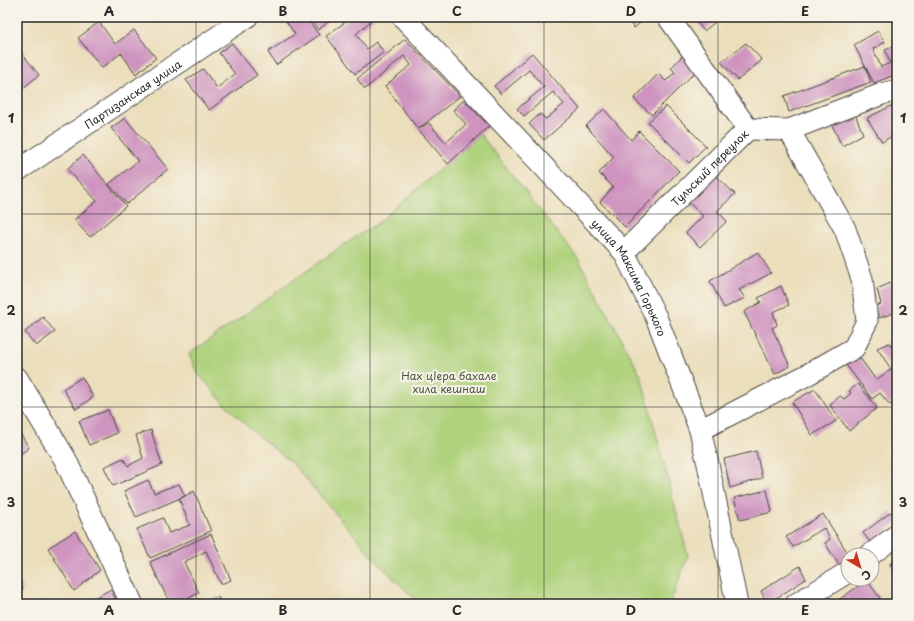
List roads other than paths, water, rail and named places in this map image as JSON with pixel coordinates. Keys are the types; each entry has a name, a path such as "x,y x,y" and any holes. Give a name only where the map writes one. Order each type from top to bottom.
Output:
{"main road":[{"path":"17,379 65,459 132,604"}],"street":[{"name":"Партизанская улица","path":"17,171 247,17"},
{"name":"улица Максима Горького","path":"403,17 624,252 656,317 700,430 737,604"},
{"name":"Тульский переулок","path":"624,252 748,129 668,17"},
{"path":"748,129 790,130 882,94 897,90"},
{"path":"700,430 805,376 854,348 867,321 862,279 845,229 790,130"},
{"path":"880,548 897,535"},
{"path":"796,604 840,577"}],"park label":[{"name":"Нах цIера бахале хила кешнаш","path":"449,381"}]}
